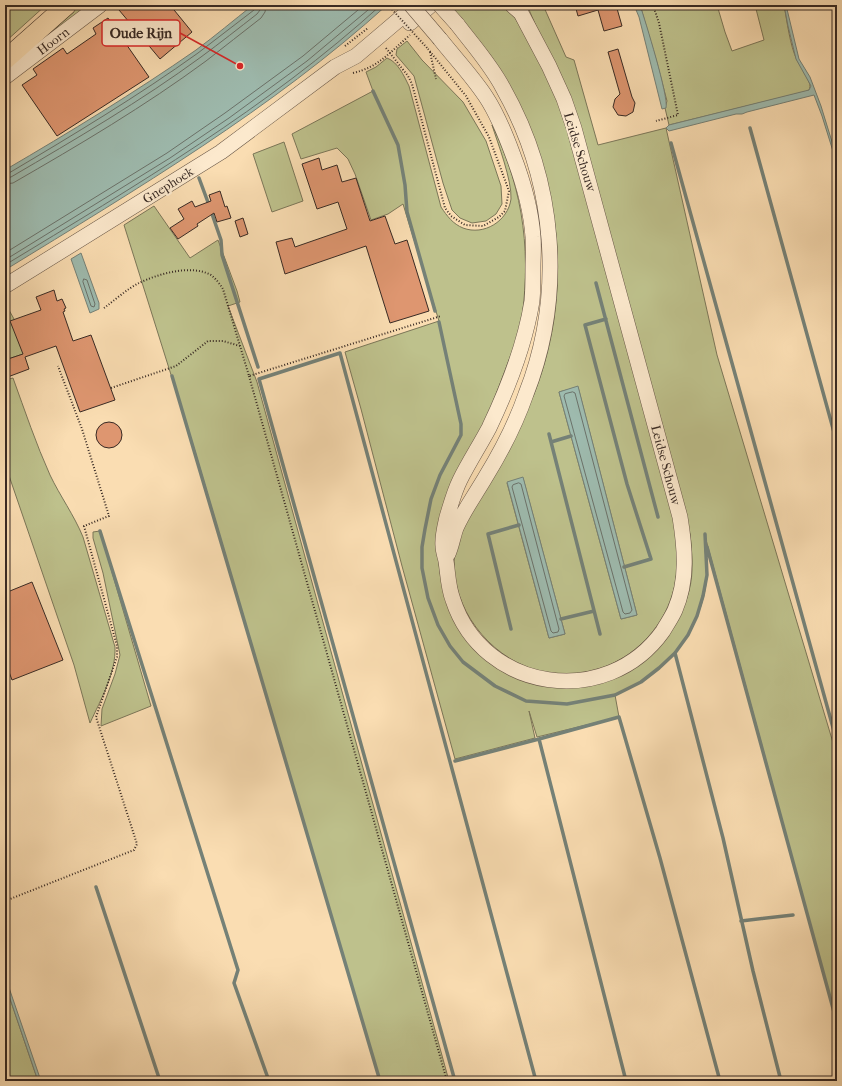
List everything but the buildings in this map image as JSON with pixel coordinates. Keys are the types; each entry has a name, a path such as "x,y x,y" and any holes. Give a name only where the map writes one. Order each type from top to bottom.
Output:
{"main road":[{"name":"Hoorn","path":"5,60 67,5"}],"street":[{"name":"Hoorn","path":"5,77 100,5"},
{"name":"Leidse Schouw","path":"411,5 486,97 505,133 521,175 530,214 533,237 532,299 528,322 502,399 487,431 459,482 446,522 442,545 453,601 463,623 475,639 491,655 507,666 525,674 553,681 592,679 611,672 626,664 642,654 656,641 675,610 682,590 685,568 684,548 680,517 574,128 549,66 518,8"},
{"name":"Gnephoek","path":"5,286 221,152 325,76 335,67 356,56 416,5"},
{"name":"Gnephoek","path":"325,76 342,71 367,59 431,5"},
{"name":"Leidse Schouw","path":"440,5 485,60 503,88 523,129 544,198 550,244 551,281 548,314 539,355 527,394 504,445 458,524 446,560"}],"path":[{"path":"388,5 429,50 466,96 490,137 509,191 505,210 499,217 483,226 465,225 451,216 445,208 412,84 408,76 390,52"},
{"path":"653,5 659,23 678,115 656,121"},
{"path":"344,46 368,27"},
{"path":"342,71 350,74 367,69 380,61 418,29"},
{"path":"429,50 436,79"},
{"path":"104,308 138,284 160,274 182,270 200,271 211,275 223,289 250,376 448,1081"},
{"path":"250,376 441,316"},
{"path":"111,388 176,366 208,341 223,340 240,346"},
{"path":"5,900 134,850 137,844 96,717 117,657 117,646 84,526 109,516 82,429 58,366"}],"green space":[{"path":"5,5 46,5 5,42"},
{"path":"76,5 93,5 5,68"},
{"path":"450,5 507,5 528,39 560,102 669,495 678,558 676,579 670,601 660,622 646,639 629,654 610,665 589,672 566,674 543,672 526,667 510,658 495,647 482,634 462,603 456,586 454,558 456,541 528,407 548,352 555,309 558,267 555,224 547,182 534,140 517,100 492,57","holes":["578,387 637,615 621,619 559,392","523,478 565,634 549,638 507,483"]},
{"path":"527,5 543,5 566,57 574,60 598,145 666,128 717,355 837,756 837,1022 705,536 707,575 701,607 695,622 678,649 655,671 629,689 615,695 619,717 537,737 529,711 535,738 455,759 345,352 439,321 403,204 388,214 371,220 355,174 348,159 337,148 301,159 292,134 373,91 366,72 376,67 387,58 391,60 400,70 409,86 441,207 450,219 459,226 471,230 479,230 494,225 500,220 509,207 511,199 507,172 492,125 512,175 519,200 525,251 524,304 520,331 438,547 440,574 446,600 457,625 473,648 496,667 509,675 550,687 576,687 602,683 626,673 647,658 665,639 679,617 689,591 692,577 690,534 536,26"},
{"path":"640,5 717,5 732,51 764,40 755,5 784,5 792,48 809,81 810,88 808,91 669,125 665,108 667,101"},
{"path":"407,41 422,60 463,102 486,141 501,186 502,204 496,214 486,221 472,223 460,218 452,210 443,183 414,76 396,55 397,49"},
{"path":"284,142 303,201 272,212 253,154"},
{"path":"154,206 190,258 218,240 237,291 240,302 228,306 257,382 449,1081 380,1081 194,448 124,225"},
{"path":"5,303 14,319 26,353 5,360"},
{"path":"13,378 50,475 83,537 115,647 115,657 110,676 90,723 74,665 5,464 5,380"},
{"path":"100,531 151,706 101,726 102,709 115,674 120,655 103,573 93,538 93,532"},
{"path":"5,984 38,1081 5,1081"}],"water":[{"path":"253,5 387,5 343,43 250,113 154,178 5,270 5,170 149,82 203,45"},
{"path":"634,5 640,5 647,26 664,89 666,108 662,109 639,17"},
{"path":"784,5 786,5 799,59 810,77 821,106 837,158 837,164 814,95 669,131 666,128 669,125 809,90 811,86 796,59"},
{"path":"81,253 99,303 99,309 90,313 71,259"},
{"path":"578,386 637,615 621,619 559,392"},
{"path":"523,477 565,634 549,638 507,482"},
{"path":"5,976 41,1081 38,1081 5,984"}],"waterway":[{"path":"373,91 398,145 405,185 407,212 435,311"},
{"path":"750,128 837,443"},
{"path":"671,143 837,742"},
{"path":"199,178 209,205"},
{"path":"211,211 221,240 222,255 258,367"},
{"path":"596,283 658,517"},
{"path":"606,319 585,325 627,484 651,559 624,567"},
{"path":"439,322 461,424 461,435 440,475 431,499 422,547 422,568 428,598 438,625 450,646 463,662 495,686 526,701 567,704 615,695 641,682 675,653 688,635 697,616 707,575 705,534"},
{"path":"455,1081 259,379 340,353 536,1081"},
{"path":"172,376 380,1081"},
{"path":"549,434 600,634"},
{"path":"551,442 571,436"},
{"path":"511,629 488,534 519,525"},
{"path":"100,531 238,970 234,983 269,1081"},
{"path":"707,547 837,1023"},
{"path":"561,619 594,611"},
{"path":"675,653 723,838 753,971 781,1081"},
{"path":"626,1081 539,739 619,717 660,858 720,1081"},
{"path":"455,761 539,739"},
{"path":"96,887 160,1081"},
{"path":"741,921 793,915"}],"place":[{"name":"Oude Rijn","path":"240,66"}]}
